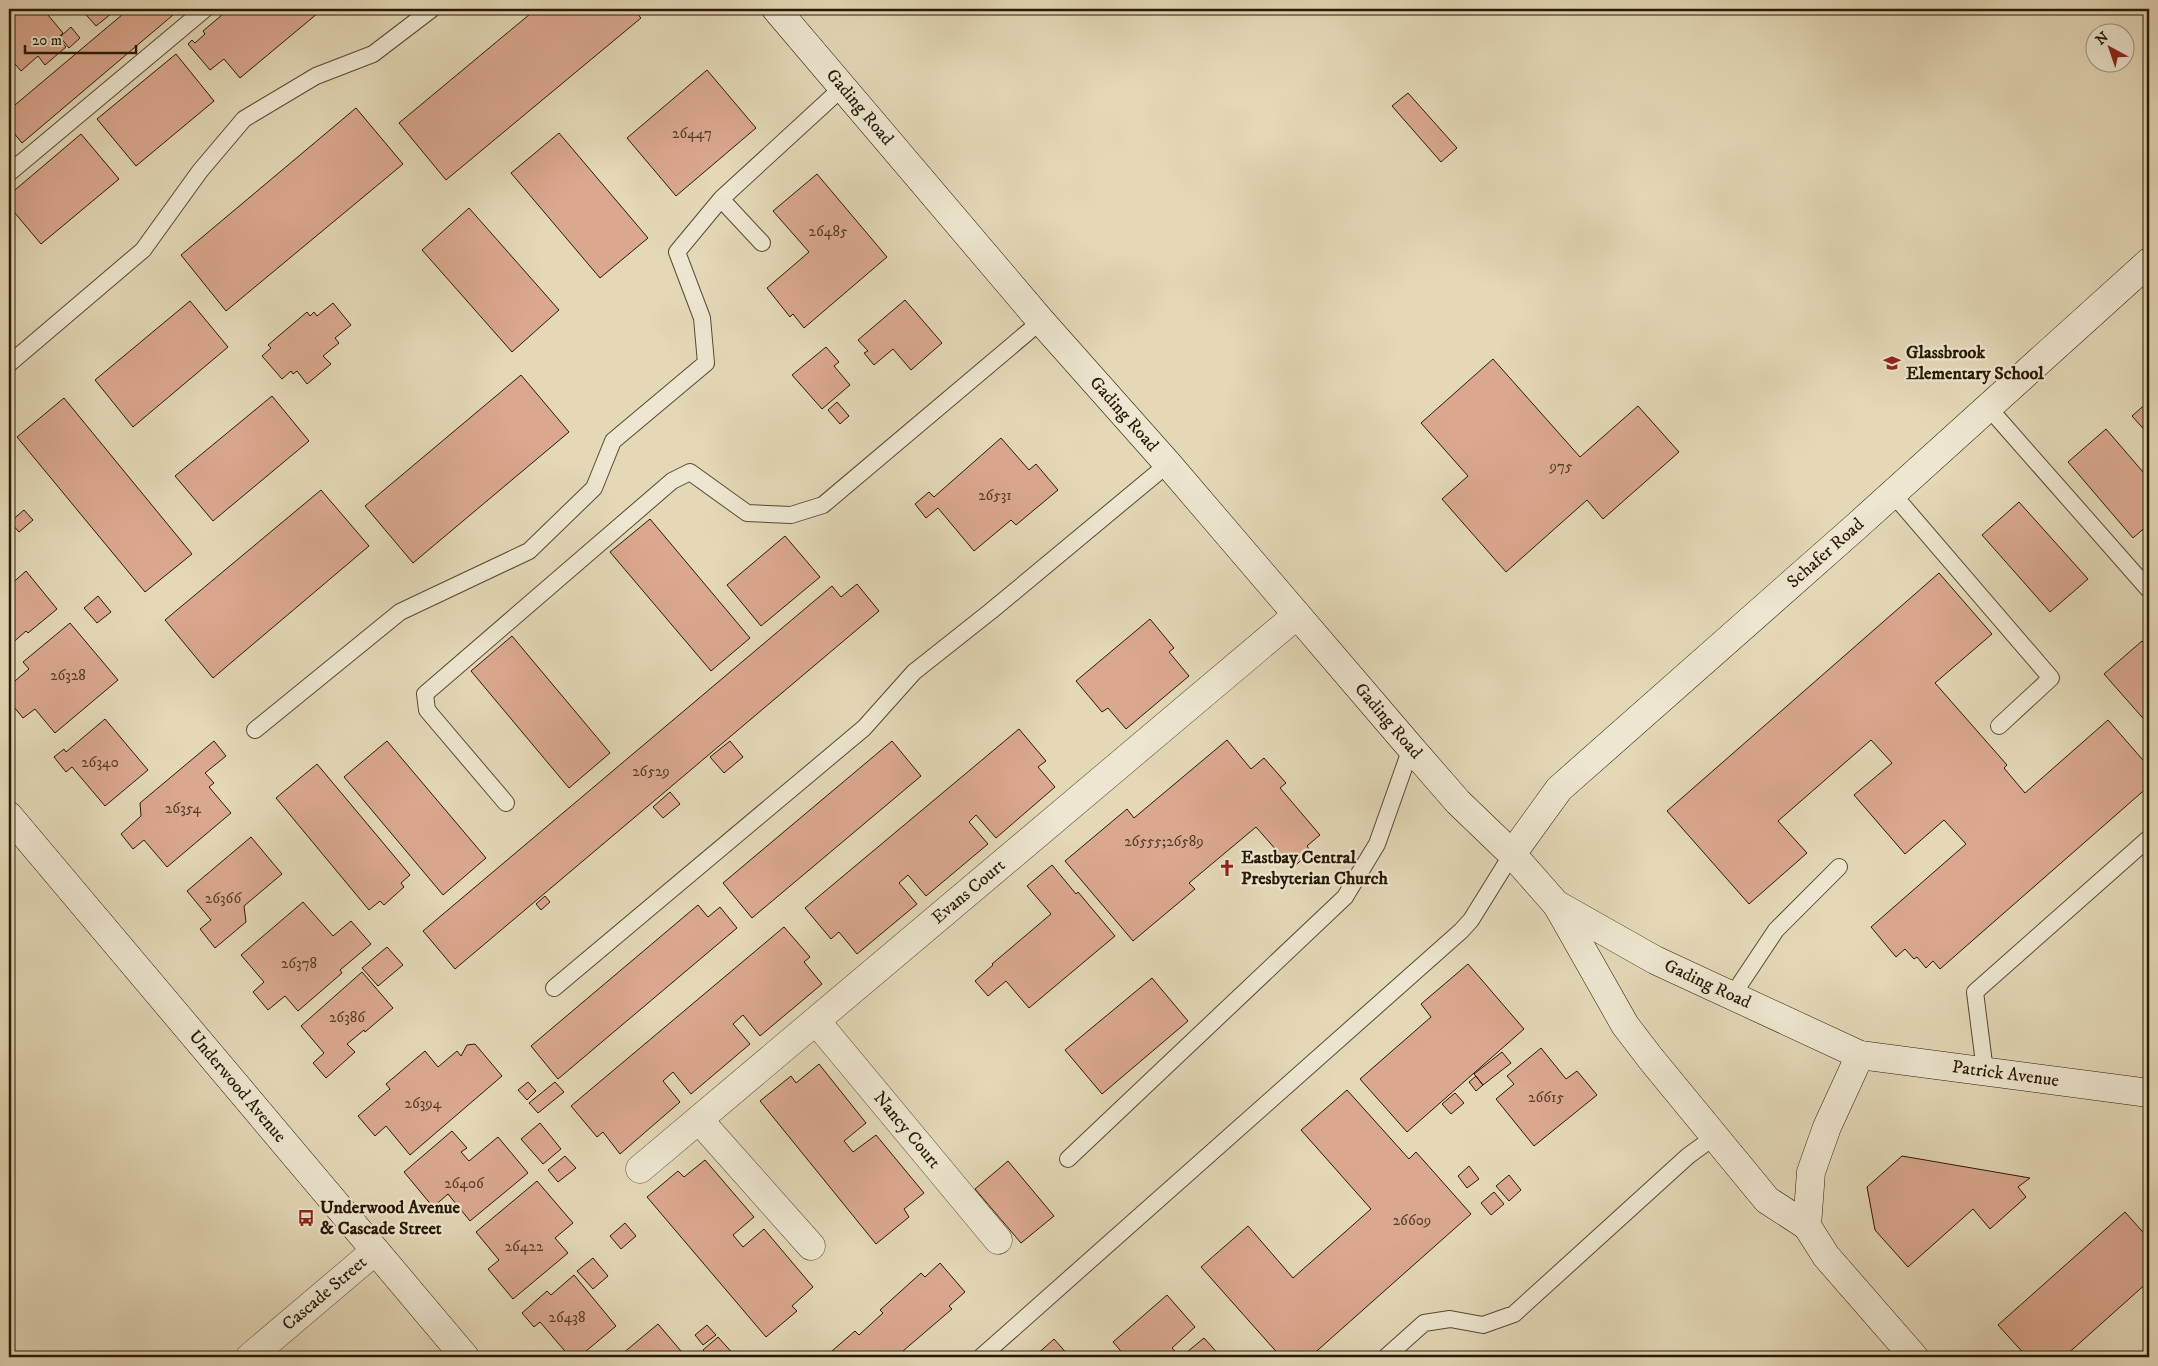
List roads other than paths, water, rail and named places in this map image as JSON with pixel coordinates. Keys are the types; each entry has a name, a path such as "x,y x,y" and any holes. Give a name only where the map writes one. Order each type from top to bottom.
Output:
{"street":[{"name":"Gading Road","path":"776,9 1041,321 1168,464 1410,748 1458,802 1512,854 1556,904 1654,960 1860,1055"},
{"name":"Schafer Road","path":"1512,854 1559,789 2149,262"},
{"name":"Evans Court","path":"640,1169 1297,615"},
{"name":"Underwood Avenue","path":"9,816 465,1357"},
{"path":"1556,904 1625,1025 1767,1200 1807,1226 1826,1256 1914,1357"},
{"name":"Nancy Court","path":"816,1020 998,1240"},
{"name":"Patrick Avenue","path":"1860,1055 2149,1093"},
{"path":"1807,1226 1811,1172 1827,1127 1860,1055"},
{"path":"699,1120 812,1246"},
{"name":"Cascade Street","path":"250,1357 375,1250"}],"lane":[{"path":"9,173 205,9"},
{"path":"9,364 143,250 200,171 244,119 316,76 373,54 432,9"},
{"path":"255,730 400,612 529,551 594,488 613,442 706,363 702,318 677,252 721,199 843,87"},
{"path":"721,199 762,243"},
{"path":"506,803 428,710 425,694 672,481 690,472 747,513 791,515 823,505 1041,321"},
{"path":"1988,407 2149,590"},
{"path":"554,988 864,728 914,672 991,612 1168,464"},
{"path":"1892,493 2051,678 1999,726"},
{"path":"1068,1158 1346,897 1377,844 1410,748"},
{"path":"1985,1071 1975,992 2149,838"},
{"path":"981,1357 1461,931 1471,920 1512,854"},
{"path":"1732,996 1776,930 1839,867"},
{"path":"1386,1357 1424,1323 1450,1319 1483,1325 1514,1314 1688,1156 1714,1137"}],"place":[{"name":"Glassbrook Elementary School","path":"1892,363"},
{"name":"Eastbay Central Presbyterian Church","path":"1227,868"},
{"name":"Underwood Avenue & Cascade Street","path":"306,1218"}]}
